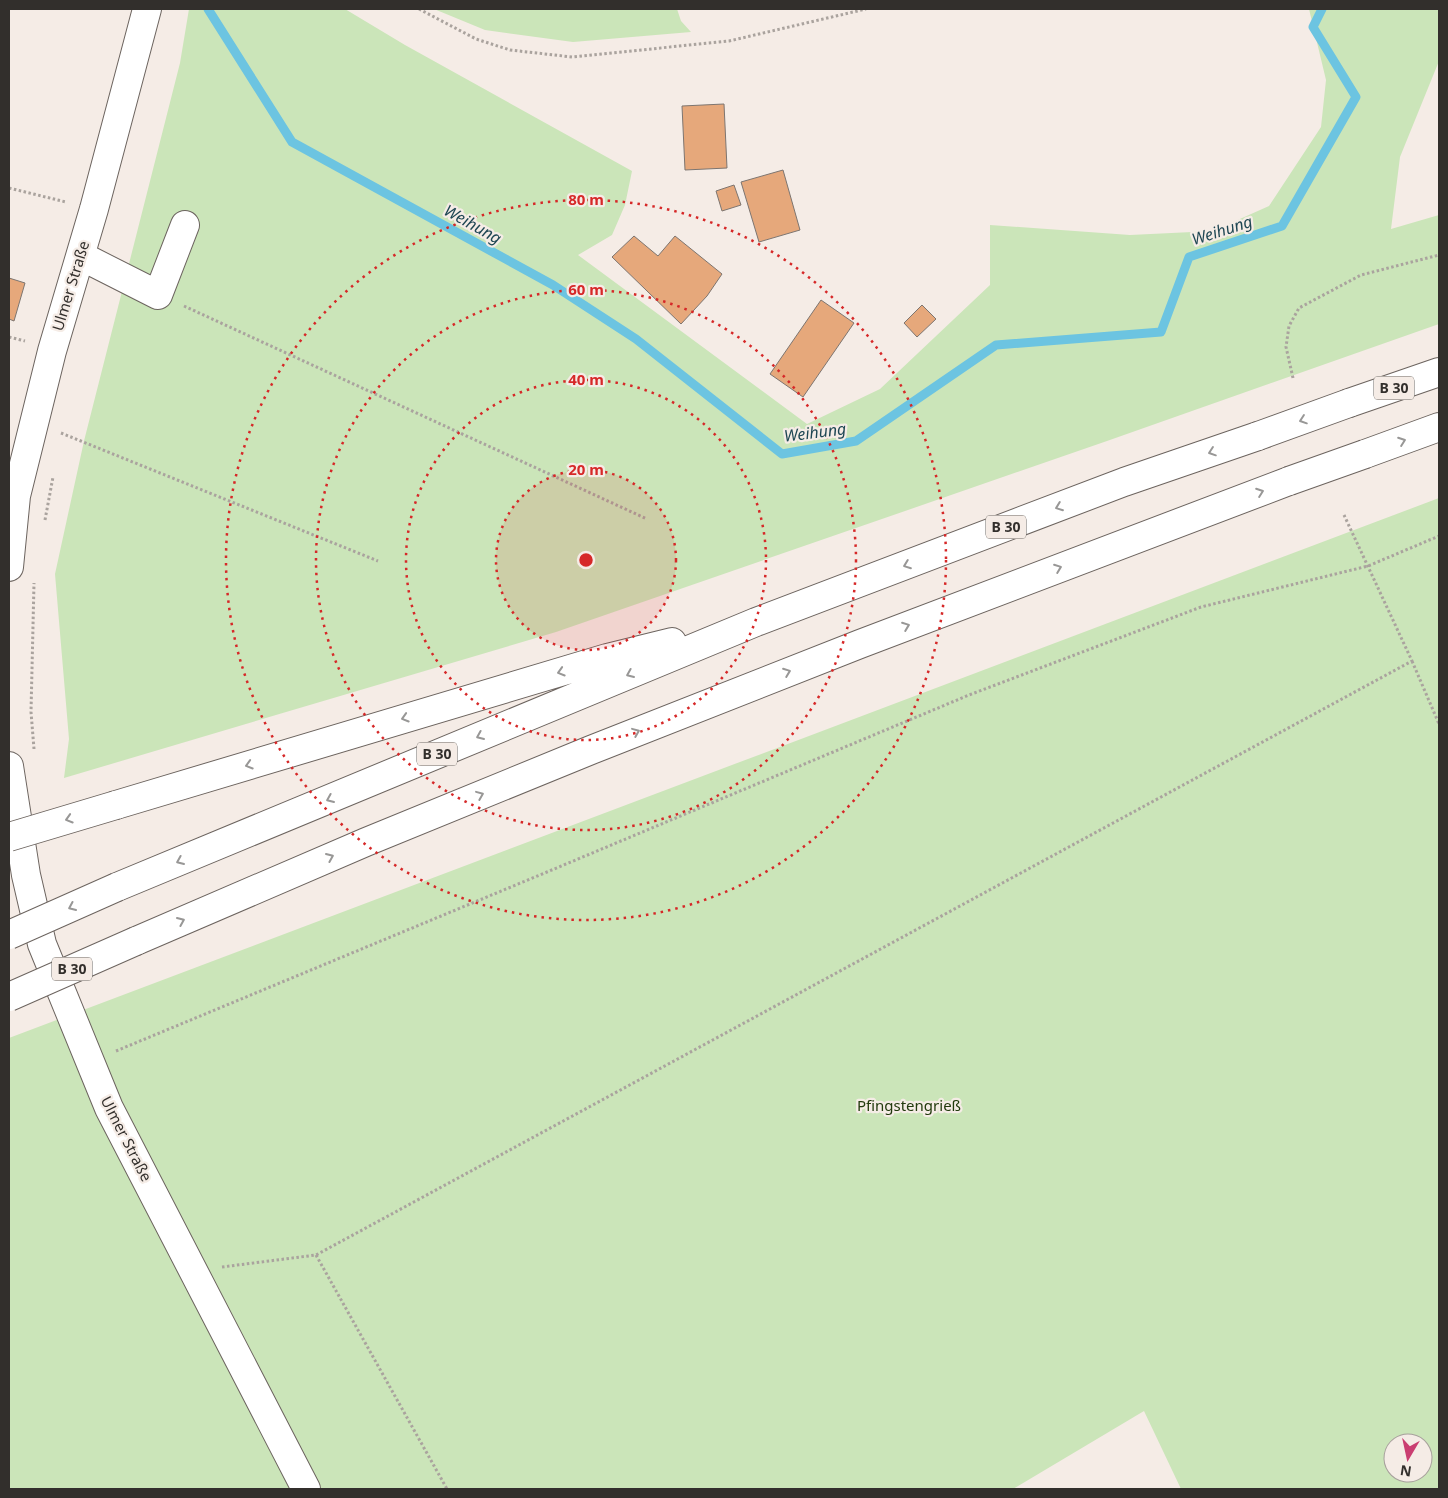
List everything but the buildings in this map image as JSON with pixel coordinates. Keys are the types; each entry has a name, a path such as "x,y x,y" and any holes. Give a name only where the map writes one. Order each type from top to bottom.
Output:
{"main road":[{"name":"Ulmer Straße","path":"9,567 16,496 52,351 81,256 147,9"},
{"path":"81,256 158,295 185,225"},
{"name":"B 30","path":"9,934 117,887 756,622 1124,482 1439,372"},
{"name":"B 30","path":"9,997 366,842 609,743 860,644 1289,481 1439,428"},
{"path":"9,837 607,658 756,622"},
{"name":"Ulmer Straße","path":"9,766 26,874 42,944 89,1061 109,1108 306,1489"}],"path":[{"path":"419,9 476,39 510,50 572,57 729,41 866,9"},
{"path":"9,188 68,203"},
{"path":"1292,378 1286,347 1289,326 1299,308 1361,275 1439,256"},
{"path":"158,295 647,519"},
{"path":"9,337 18,340"},
{"path":"35,422 378,561"},
{"path":"60,442 64,424"},
{"path":"44,526 54,470"},
{"path":"1344,515 1439,724"},
{"path":"89,1061 538,876 969,695 1201,607 1368,566 1439,536"},
{"path":"34,581 31,712 34,758"},
{"path":"196,1276 213,1268 316,1255 1412,661"},
{"path":"316,1255 447,1489"}],"green space":[{"path":"189,9 345,9 405,45 632,171 625,205 612,235 578,255 807,424 880,389 990,285 990,225 1130,235 1213,231 1269,206 1321,127 1326,80 1309,9 1439,9 1439,61 1400,157 1391,229 1439,215 1439,324 556,632 64,778 69,739 55,574 84,441 180,63"},
{"path":"434,9 677,9 681,21 691,32 573,42 485,30"},
{"name":"Pfingstengrieß","path":"1439,498 1439,1489 1181,1489 1144,1411 1013,1489 9,1489 9,1038"}],"waterway":[{"name":"Weihung","path":"208,9 292,142 553,285 636,339 782,454 856,441 996,345 1161,332 1189,257 1282,226 1356,97 1313,27 1322,9"}]}
